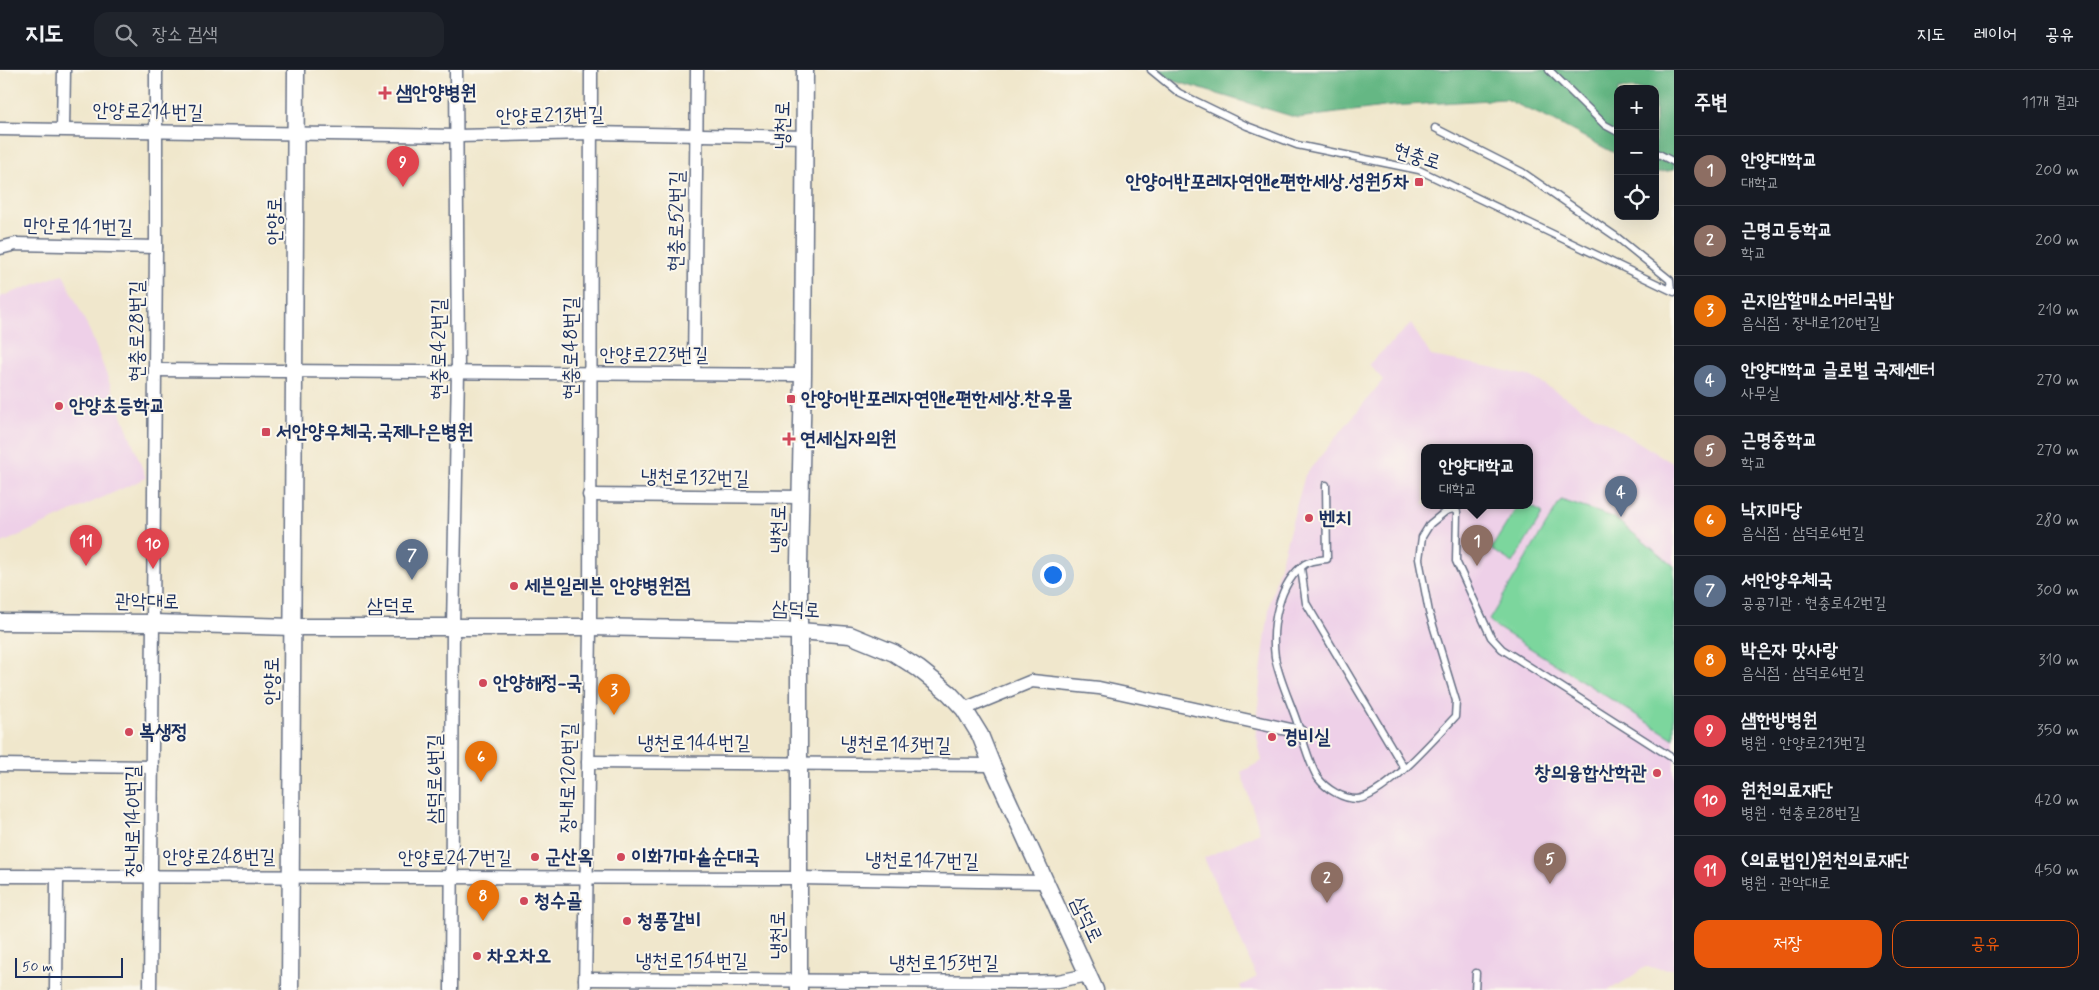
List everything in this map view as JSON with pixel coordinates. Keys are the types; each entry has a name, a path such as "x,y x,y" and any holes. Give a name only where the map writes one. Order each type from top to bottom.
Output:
{"street":[{"path":"63,129 64,70"},
{"name":"현충로28번길","path":"153,622 156,247 154,130 156,70"},
{"name":"안양로","path":"290,990 296,70"},
{"name":"현충로42번길","path":"453,627 458,372 456,70"},
{"name":"현충로48번길","path":"590,627 591,70"},
{"name":"현충로52번길","path":"694,373 697,70"},
{"name":"냉천로","path":"799,985 799,631 805,70"},
{"name":"안양로214번길","path":"0,129 296,133"},
{"name":"안양로213번길","path":"296,133 457,136 591,133 805,137"},
{"name":"만안로141번길","path":"0,248 16,244 156,247"},
{"path":"155,370 295,371"},
{"name":"안양로223번길","path":"295,371 803,375"},
{"name":"냉천로132번길","path":"589,495 801,497"},
{"name":"관악대로","path":"0,622 153,622 293,627"},
{"name":"장내로140번길","path":"150,990 153,622"},
{"name":"삼덕로","path":"293,627 590,627 799,631 850,635 894,653 919,669 949,693 964,709 980,735 1091,982"},
{"name":"삼덕로6번길","path":"452,990 454,877 453,627"},
{"name":"장내로120번길","path":"585,985 590,627"},
{"path":"964,709 1032,682 1099,688 1300,732"},
{"name":"냉천로144번길","path":"588,762 800,762"},
{"name":"냉천로143번길","path":"800,762 992,765"},
{"path":"0,765 152,767"},
{"name":"안양로248번길","path":"0,876 292,876"},
{"name":"안양로247번길","path":"292,876 799,878"},
{"path":"56,990 57,877"},
{"name":"냉천로147번길","path":"799,878 1045,882"},
{"name":"냉천로153번길","path":"799,985 1091,982"},
{"name":"냉천로154번길","path":"585,985 799,985"}],"lane":[{"name":"현충로","path":"1151,70 1179,93 1247,126 1297,145 1419,170 1673,291"},
{"path":"1549,70 1605,125 1614,130"},
{"name":"현충로","path":"1435,128 1522,172 1618,238 1670,280 1673,291"},
{"path":"1659,154 1674,162"},
{"path":"1326,485 1327,559 1306,563 1295,574 1283,592 1273,636 1276,659 1300,732 1317,777 1327,788 1338,794 1358,799 1380,790 1455,717 1456,701 1429,612 1418,559 1422,537 1430,524 1446,511 1453,509 1458,512 1456,561 1491,637 1502,649 1674,759"},
{"path":"1301,568 1306,603 1404,768"},
{"path":"1475,990 1476,973"}],"shaded area":[{"name":"안양초등학교","path":"63,274 91,334 146,478 0,544 0,297"},
{"path":"1411,324 1431,356 1532,377 1674,464 1674,969 1645,967 1609,990 1242,990 1240,986 1257,977 1204,858 1260,832 1241,772 1262,761 1256,733 1261,672 1270,602 1305,475 1383,380 1369,364"}],"green space":[{"path":"1158,70 1674,70 1674,170 1659,172 1659,85 1614,85 1614,153 1554,121 1505,99 1392,106 1298,118 1164,78"},
{"path":"1561,500 1613,517 1674,566 1674,739 1495,626 1489,620"},
{"path":"1533,507 1543,513 1513,563 1491,549 1516,509 1533,509"}],"place":[{"name":"샘안양병원","path":"385,93"},
{"name":"안양어반포레자연앤e편한세상.성원5차","path":"1419,182"},
{"name":"샘한방병원","path":"403,187"},
{"name":"안양어반포레자연앤e편한세상.찬우물","path":"791,399"},
{"name":"안양초등학교","path":"59,406"},
{"name":"서안양우체국.국제나은병원","path":"266,432"},
{"name":"연세십자의원","path":"789,439"},
{"name":"안양대학교 글로벌 국제센터","path":"1621,517"},
{"name":"벤치","path":"1309,518"},
{"name":"(의료법인)원천의료재단","path":"86,566"},
{"name":"안양대학교","path":"1477,566"},
{"name":"원천의료재단","path":"153,569"},
{"name":"서안양우체국","path":"412,580"},
{"name":"세븐일레븐 안양병원점","path":"514,586"},
{"name":"안양해정-국","path":"483,683"},
{"name":"곤지암할매소머리국밥","path":"614,715"},
{"name":"복생정","path":"129,732"},
{"name":"경비실","path":"1272,737"},
{"name":"창의융합산학관","path":"1657,773"},
{"name":"낙지마당","path":"481,782"},
{"name":"군산옥","path":"535,857"},
{"name":"이화가마솥순대국","path":"621,857"},
{"name":"근명중학교","path":"1550,884"},
{"name":"청수골","path":"524,901"},
{"name":"근명고등학교","path":"1327,903"},
{"name":"박은자 맛사랑","path":"483,921"},
{"name":"청풍갈비","path":"627,921"},
{"name":"차오차오","path":"477,956"}]}
